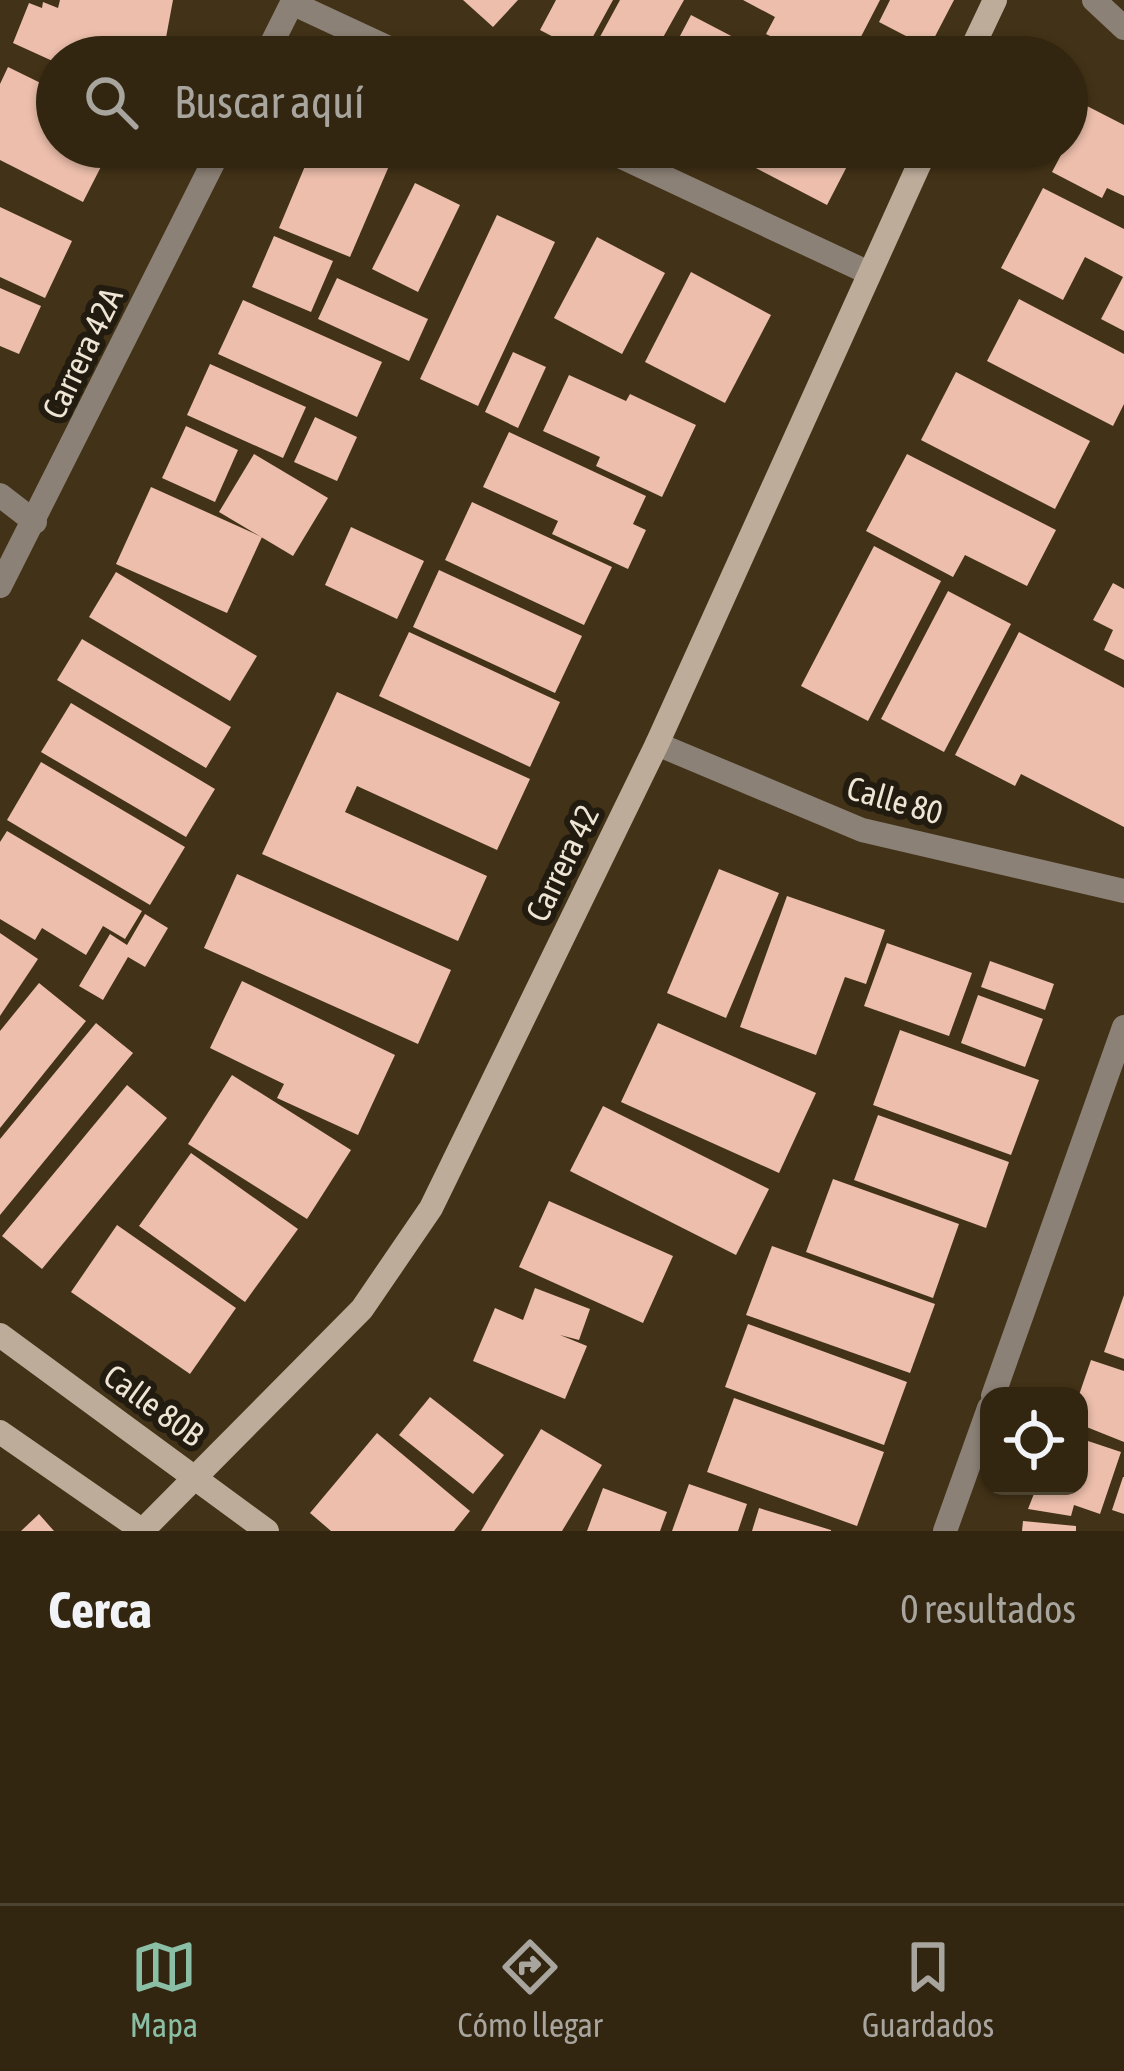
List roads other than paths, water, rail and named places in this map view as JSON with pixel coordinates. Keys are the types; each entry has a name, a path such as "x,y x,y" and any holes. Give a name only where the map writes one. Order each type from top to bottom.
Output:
{"street":[{"path":"978,36 994,0"},
{"path":"1094,0 1124,28"},
{"path":"275,36 292,1 364,36"},
{"name":"Carrera 42A","path":"0,586 210,168"},
{"path":"645,168 868,272"},
{"name":"Carrera 42","path":"143,1531 362,1310 431,1208 657,744 917,168"},
{"path":"0,495 35,523"},
{"name":"Calle 80","path":"657,744 862,830 1124,892"},
{"path":"996,1387 1124,1027"},
{"name":"Calle 80B","path":"0,1335 267,1531"},
{"path":"0,1432 143,1531"},
{"path":"945,1531 980,1433"}]}
